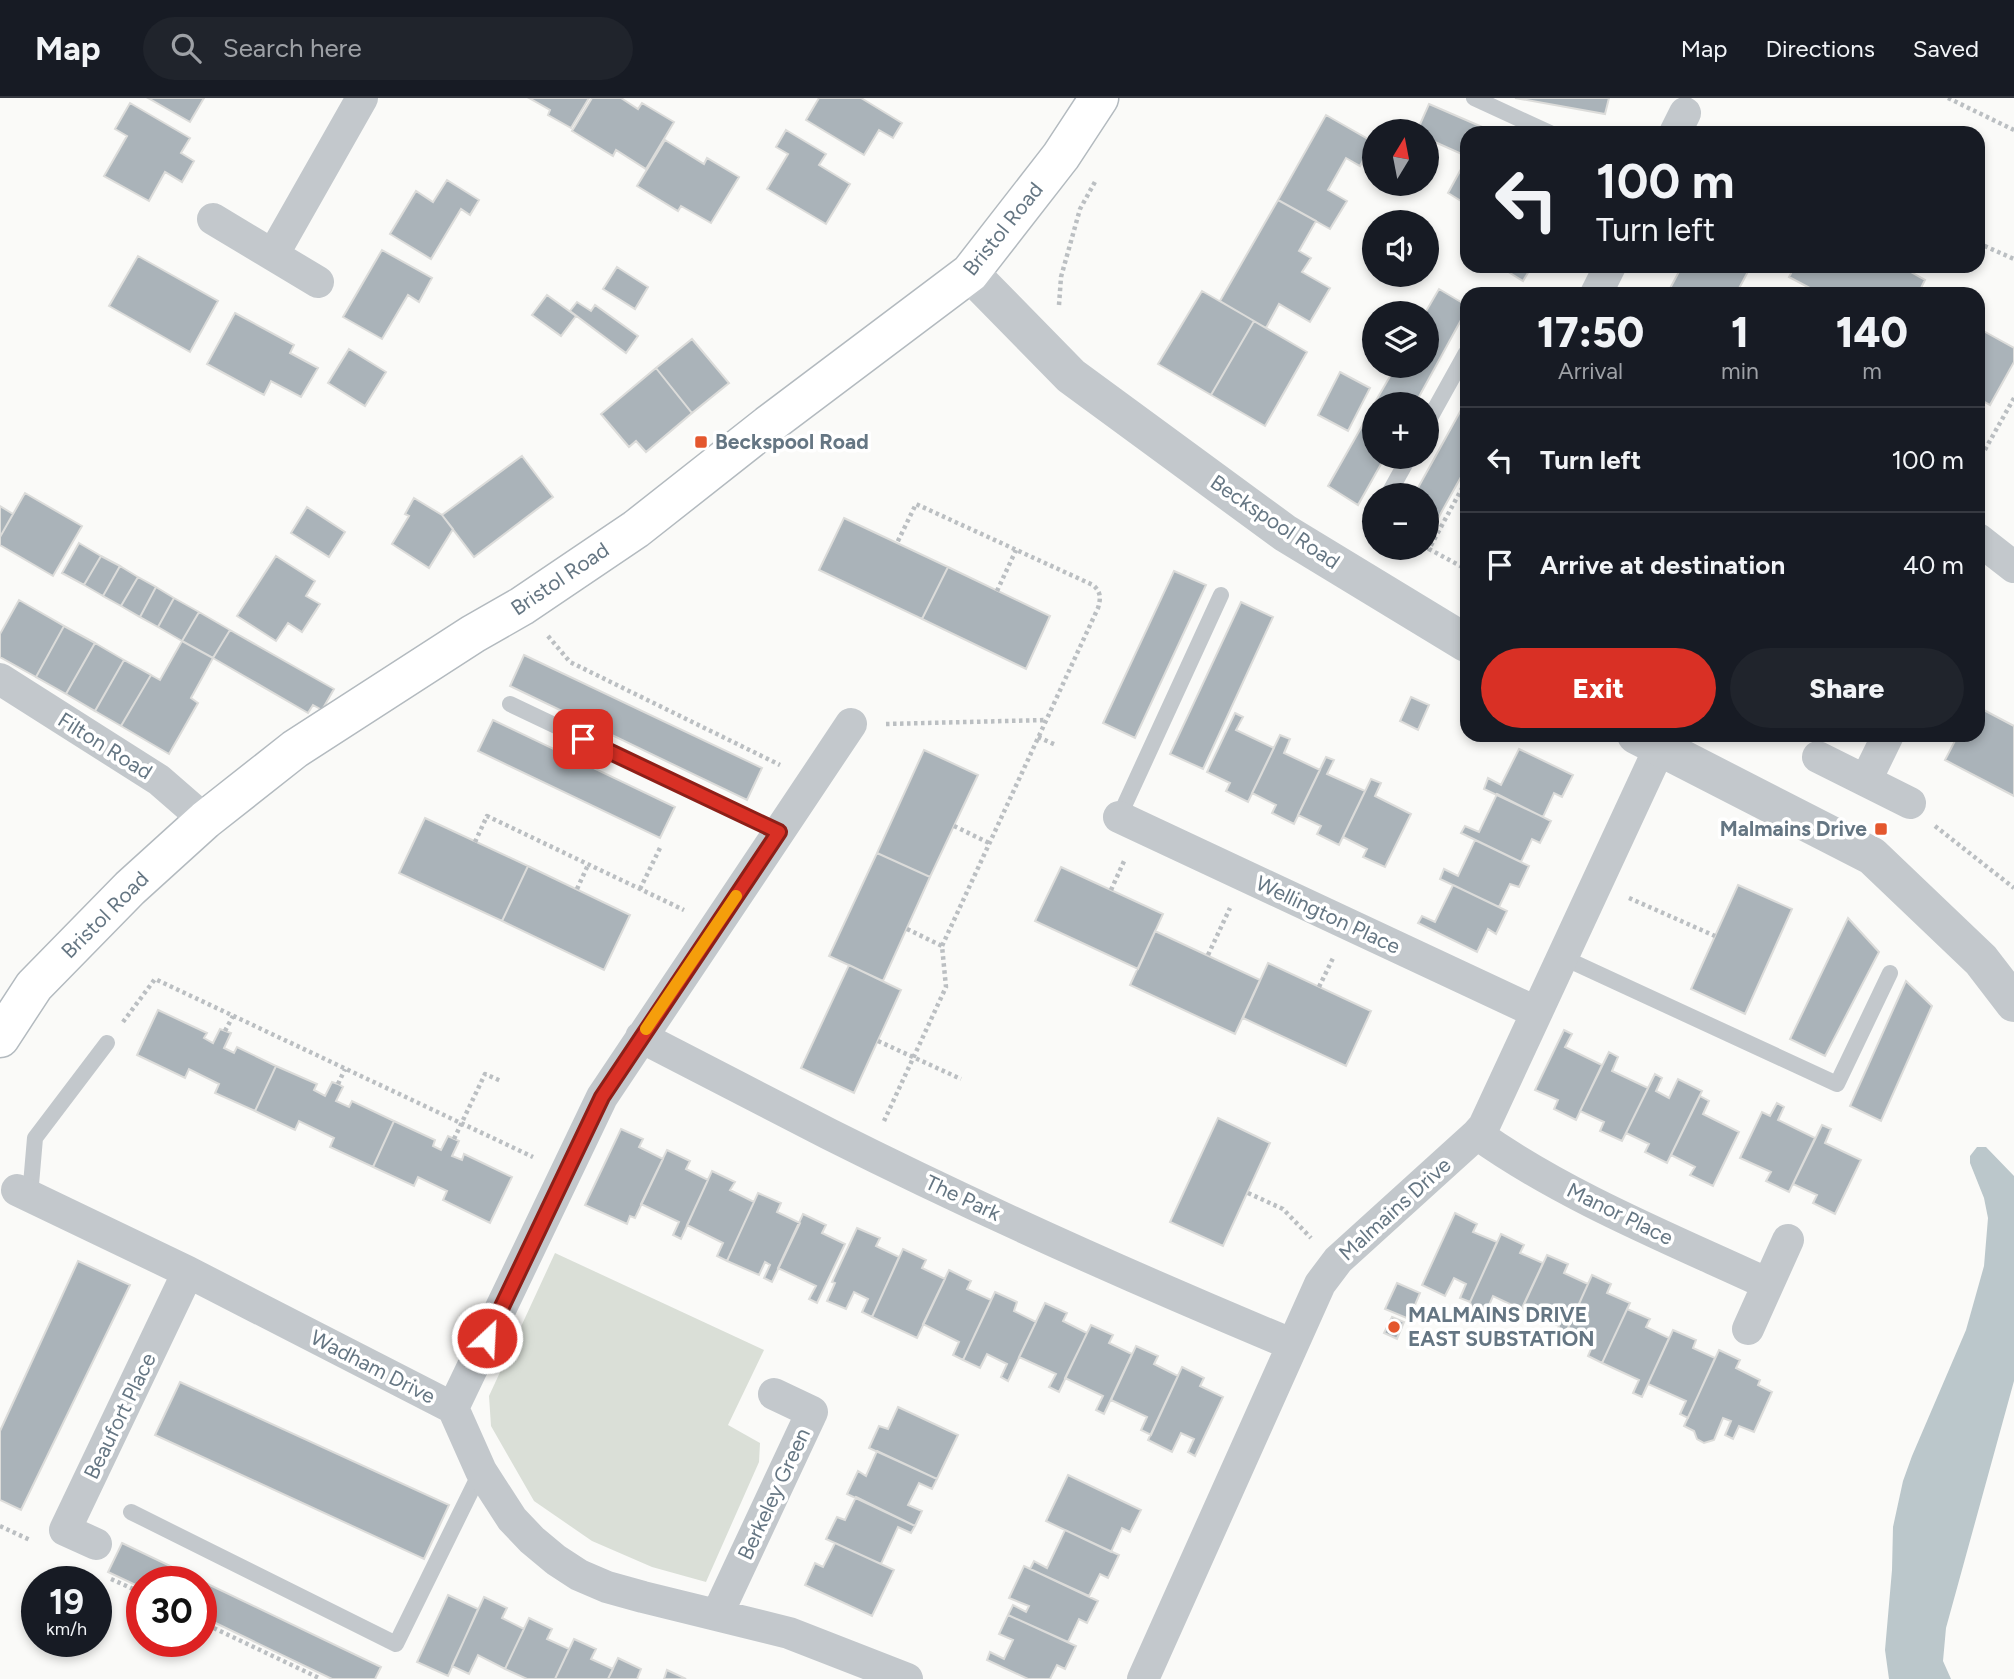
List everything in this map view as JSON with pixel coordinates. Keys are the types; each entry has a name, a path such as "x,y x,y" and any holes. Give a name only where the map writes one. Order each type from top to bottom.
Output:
{"main road":[{"name":"Bristol Road","path":"0,1038 34,986 130,888 205,820 295,749 473,634 522,606 636,529 768,425 970,273 1061,156 1099,98"}],"street":[{"path":"273,255 362,98"},
{"path":"213,219 318,282"},
{"name":"Beckspool Road","path":"970,273 1071,376 1284,533 1460,639"},
{"path":"1985,548 2014,567"},
{"name":"Filton Road","path":"0,679 159,780 205,820"},
{"path":"453,1408 602,1097 851,724"},
{"name":"Malmains Drive","path":"1143,1679 1320,1284 1335,1263 1477,1135 1490,1116 1596,883 1648,742"},
{"path":"1650,742 1872,856 1982,960 2014,1003"},
{"path":"1866,780 1885,742"},
{"path":"1818,757 1910,803"},
{"name":"Wellington Place","path":"1119,817 1536,1013"},
{"name":"The Park","path":"641,1037 869,1153 1175,1295 1291,1344"},
{"name":"Manor Place","path":"1477,1135 1567,1189 1768,1284"},
{"name":"Wadham Drive","path":"24,1193 188,1272 453,1408 481,1471 506,1511 532,1540 555,1560 579,1575 607,1587 816,1642 907,1679"},
{"path":"1748,1329 1787,1240"},
{"name":"Beaufort Place","path":"96,1544 65,1530 188,1272"},
{"name":"Berkeley Green","path":"717,1615 812,1412 774,1394"}],"lane":[{"path":"1474,98 1535,126"},
{"path":"1439,402 1460,364"},
{"path":"1119,817 1221,596"},
{"path":"510,704 779,832"},
{"path":"1562,957 1837,1084 1890,973"},
{"path":"24,1193 35,1138 107,1043"},
{"path":"131,1512 396,1644 481,1471"}],"path":[{"path":"1948,98 2014,130"},
{"path":"1059,315 1061,277 1080,209 1099,175"},
{"path":"1985,246 2014,259"},
{"path":"1985,450 2014,398"},
{"path":"1460,492 1429,549 1460,566"},
{"path":"869,1153 946,987 942,946 1098,608 1100,593 1093,585 916,504 897,543"},
{"path":"997,591 1016,550"},
{"path":"522,606 570,662 813,781"},
{"path":"851,724 1046,720"},
{"path":"1038,737 1056,745"},
{"path":"1910,803 2014,888"},
{"path":"475,842 487,816 716,925"},
{"path":"954,826 989,843"},
{"path":"640,889 660,848"},
{"path":"576,890 588,865"},
{"path":"1208,955 1245,876"},
{"path":"1596,883 1715,936"},
{"path":"906,929 942,946"},
{"path":"107,1043 155,979 565,1172"},
{"path":"225,1031 233,1016"},
{"path":"878,1041 961,1079"},
{"path":"338,1084 345,1069"},
{"path":"454,1139 485,1074 500,1081"},
{"path":"1248,1193 1283,1209 1335,1263"},
{"path":"217,1630 321,1679"}],"shaded area":[{"path":"1977,1147 1986,1147 2014,1176 2014,1381 1946,1628 1943,1661 1951,1679 1889,1679 1885,1650 1893,1527 1903,1481 1966,1330 1984,1266 1988,1218 1984,1198 1970,1163 1970,1156"},
{"path":"555,1253 764,1350 728,1425 760,1443 759,1462 706,1582 652,1567 592,1541 534,1501 491,1426 489,1396"}],"building":[{"path":"148,98 204,98 190,122"},
{"path":"529,98 589,98 571,128 548,115 550,110"},
{"path":"592,98 621,98 638,109 642,103 674,122 646,169 616,150 613,156 572,131"},
{"path":"819,98 861,98 902,123 893,138 879,130 864,155 806,120"},
{"path":"1515,98 1609,98 1605,114"},
{"path":"130,103 190,138 181,153 194,161 182,182 165,172 149,201 104,176 127,136 115,129"},
{"path":"1429,104 1480,126 1460,126 1460,153 1439,144 1439,119 1422,119"},
{"path":"1326,115 1362,136 1360,166 1346,158 1328,190 1347,201 1330,229 1278,200"},
{"path":"786,130 826,154 819,165 850,184 826,224 767,189 788,154 776,147"},
{"path":"665,140 704,164 707,158 739,177 711,223 681,206 678,211 637,186"},
{"path":"1460,171 1460,200 1448,193"},
{"path":"447,180 479,200 470,215 461,209 431,259 390,234 416,191 433,202"},
{"path":"1278,200 1316,221 1299,251 1311,258 1302,272 1330,288 1310,322 1279,304 1266,328 1220,301"},
{"path":"382,250 432,278 419,302 408,295 382,339 343,317"},
{"path":"138,256 218,301 190,352 109,306"},
{"path":"617,267 648,287 635,309 603,289"},
{"path":"1510,273 1528,273 1523,281"},
{"path":"1678,273 1747,273 1740,287 1671,287"},
{"path":"1791,273 1912,273 1925,280 1922,287 1808,287 1789,277"},
{"path":"1439,289 1460,301 1460,322 1439,360 1439,301 1432,301"},
{"path":"1202,291 1254,321 1211,395 1158,364"},
{"path":"547,295 576,316 561,336 532,315"},
{"path":"577,302 591,311 595,305 638,336 626,353 570,311"},
{"path":"235,313 294,345 290,353 318,368 301,397 271,381 264,395 207,364"},
{"path":"1254,321 1307,352 1265,426 1211,395"},
{"path":"1985,332 2014,348 2014,362 1990,405 1985,402"},
{"path":"692,339 729,383 692,413 656,368"},
{"path":"349,349 386,372 365,406 328,383"},
{"path":"656,368 692,413 646,452 636,441 629,447 601,414"},
{"path":"1340,372 1370,388 1368,392 1362,392 1362,404 1348,431 1318,415"},
{"path":"1389,378 1429,378 1422,392 1381,392"},
{"path":"1460,412 1460,479 1439,517 1439,483 1421,483 1428,469 1439,469 1439,450"},
{"path":"1362,426 1362,469 1378,469 1370,483 1362,483 1362,498 1358,505 1328,486"},
{"path":"522,456 553,497 474,557 442,515"},
{"path":"25,493 82,526 53,576 0,545 0,537"},
{"path":"414,498 442,515 453,529 429,568 392,544 409,516 405,514"},
{"path":"0,506 13,514 0,537"},
{"path":"307,507 345,532 329,557 291,533"},
{"path":"844,518 948,567 922,619 819,570"},
{"path":"79,543 101,556 84,585 62,573"},
{"path":"101,556 120,566 103,596 84,585"},
{"path":"276,556 315,581 306,596 320,604 302,632 288,623 276,641 237,616"},
{"path":"120,566 138,577 121,606 103,596"},
{"path":"948,567 1050,616 1026,669 922,619"},
{"path":"1174,571 1206,585 1135,738 1103,723"},
{"path":"138,577 156,587 140,617 121,606"},
{"path":"156,587 174,598 158,627 140,617"},
{"path":"174,598 199,612 182,641 158,627"},
{"path":"19,600 64,626 36,677 0,657 0,634"},
{"path":"1241,602 1273,617 1203,769 1170,754"},
{"path":"199,612 230,630 213,658 182,641"},
{"path":"64,626 95,643 66,694 36,677"},
{"path":"230,630 334,689 322,710 313,705 308,713 213,658"},
{"path":"182,641 213,658 191,698 198,703 169,754 121,726 151,675 160,680"},
{"path":"95,643 124,660 95,711 66,694"},
{"path":"524,655 762,768 747,800 510,686"},
{"path":"124,660 151,675 121,726 95,711"},
{"path":"1411,697 1429,705 1418,730 1400,721"},
{"path":"1985,711 2014,726 2014,796 1945,760 1954,742 1985,742"},
{"path":"1235,713 1243,717 1236,730 1274,748 1248,802 1226,791 1230,783 1207,772"},
{"path":"493,720 675,807 660,838 478,751"},
{"path":"1280,735 1290,739 1284,753 1320,770 1294,824 1272,813 1276,805 1252,793"},
{"path":"1519,749 1573,775 1562,797 1554,793 1543,817 1484,789 1488,778 1501,785"},
{"path":"924,750 978,775 930,877 877,853"},
{"path":"1326,757 1334,760 1327,774 1365,791 1339,845 1317,834 1321,826 1298,815"},
{"path":"1371,779 1381,783 1375,796 1411,814 1385,867 1363,857 1367,849 1343,837"},
{"path":"1497,794 1551,821 1540,843 1532,839 1521,862 1461,833 1465,826 1479,832"},
{"path":"425,818 528,866 502,921 399,873"},
{"path":"1475,840 1529,866 1519,887 1510,884 1499,907 1440,879 1444,869 1458,876"},
{"path":"877,853 930,877 883,981 829,956"},
{"path":"528,866 630,915 604,970 502,921"},
{"path":"1061,867 1163,914 1138,969 1035,921"},
{"path":"1453,885 1507,911 1496,934 1488,929 1477,952 1418,923 1422,916 1435,922"},
{"path":"1738,885 1792,909 1745,1014 1691,989"},
{"path":"1848,918 1879,952 1825,1056 1790,1039"},
{"path":"1155,931 1260,980 1235,1034 1130,985"},
{"path":"1268,963 1371,1011 1346,1066 1243,1018"},
{"path":"849,965 901,990 854,1093 801,1068"},
{"path":"1906,981 1932,1006 1881,1121 1850,1106"},
{"path":"158,1010 207,1033 204,1038 213,1043 220,1029 231,1033 224,1048 234,1053 237,1047 276,1066 255,1111 215,1093 219,1084 189,1069 185,1078 137,1055"},
{"path":"1564,1030 1572,1034 1565,1047 1602,1065 1576,1120 1554,1109 1558,1100 1535,1090"},
{"path":"1609,1052 1618,1057 1612,1071 1648,1088 1622,1141 1600,1131 1604,1122 1580,1111"},
{"path":"276,1066 317,1084 314,1090 325,1096 332,1082 338,1084 343,1087 336,1101 349,1107 352,1101 394,1121 373,1167 330,1147 334,1138 299,1121 295,1130 255,1111"},
{"path":"1655,1074 1662,1078 1656,1091 1669,1098 1678,1079 1702,1091 1667,1163 1645,1152 1649,1144 1626,1133"},
{"path":"1700,1096 1709,1101 1703,1114 1739,1132 1713,1186 1690,1175 1695,1167 1671,1155"},
{"path":"1777,1103 1784,1107 1778,1120 1815,1138 1789,1192 1766,1181 1771,1172 1740,1158 1762,1112 1770,1116"},
{"path":"1218,1118 1270,1143 1223,1246 1170,1222"},
{"path":"394,1121 435,1140 433,1146 441,1150 448,1136 459,1141 452,1156 462,1160 464,1154 512,1177 490,1223 443,1200 447,1191 418,1177 414,1186 373,1167"},
{"path":"1822,1125 1831,1129 1825,1143 1861,1160 1835,1214 1813,1203 1817,1195 1793,1184"},
{"path":"621,1129 643,1139 639,1147 663,1159 635,1218 630,1216 627,1224 585,1205"},
{"path":"667,1150 690,1161 686,1169 708,1180 681,1239 673,1235 679,1222 641,1204"},
{"path":"712,1171 735,1182 730,1190 754,1202 727,1261 717,1256 723,1243 687,1225"},
{"path":"758,1193 781,1203 777,1212 800,1223 772,1282 764,1278 770,1265 765,1262 759,1275 727,1261"},
{"path":"1455,1213 1477,1224 1473,1232 1497,1242 1470,1302 1460,1298 1466,1284 1454,1278 1445,1296 1422,1285"},
{"path":"803,1214 826,1225 822,1233 845,1244 817,1303 809,1299 816,1286 778,1268"},
{"path":"857,1228 880,1238 876,1246 899,1257 872,1317 862,1312 868,1299 854,1292 846,1309 827,1301 835,1283 832,1282"},
{"path":"1501,1234 1524,1245 1520,1253 1543,1263 1515,1323 1507,1319 1514,1306 1493,1296 1487,1310 1479,1313 1473,1310 1470,1302"},
{"path":"903,1249 926,1260 922,1268 945,1279 917,1338 872,1317"},
{"path":"1547,1255 1568,1264 1564,1273 1588,1284 1561,1344 1553,1340 1559,1326 1522,1309"},
{"path":"78,1261 130,1285 21,1510 0,1500 0,1431"},
{"path":"949,1270 971,1281 967,1289 991,1300 963,1360 953,1355 959,1342 923,1324"},
{"path":"1592,1275 1611,1284 1607,1293 1630,1303 1602,1363 1588,1356 1594,1342 1567,1330"},
{"path":"1397,1283 1420,1293 1409,1319 1385,1309"},
{"path":"995,1292 1017,1302 1014,1311 1036,1322 1008,1381 1001,1377 1007,1364 987,1354 980,1368 963,1360"},
{"path":"1045,1303 1067,1313 1063,1321 1087,1333 1059,1392 1049,1387 1056,1374 1019,1357"},
{"path":"1627,1309 1650,1319 1646,1327 1669,1338 1642,1397 1633,1393 1639,1380 1602,1363"},
{"name":"MALMAINS DRIVE EAST SUBSTATION","path":"1392,1317 1404,1322 1397,1339 1384,1333"},
{"path":"1091,1325 1113,1335 1109,1343 1132,1354 1104,1414 1096,1410 1103,1396 1065,1378"},
{"path":"1673,1330 1696,1340 1693,1348 1715,1358 1688,1418 1680,1414 1686,1401 1648,1384"},
{"path":"1136,1346 1158,1356 1154,1364 1178,1376 1151,1435 1141,1430 1147,1417 1111,1400"},
{"path":"1719,1350 1740,1360 1736,1368 1760,1380 1758,1385 1772,1392 1754,1432 1739,1426 1733,1439 1725,1435 1731,1421 1723,1418 1714,1440 1704,1443 1697,1439 1694,1431 1684,1426"},
{"path":"1182,1367 1204,1378 1200,1386 1223,1397 1195,1456 1188,1452 1194,1439 1181,1433 1172,1452 1148,1440"},
{"path":"180,1382 449,1505 424,1559 155,1435"},
{"path":"898,1407 958,1435 937,1479 869,1448 879,1426 888,1429"},
{"path":"877,1451 937,1479 932,1489 919,1483 908,1505 922,1511 915,1526 847,1494 858,1471 866,1476"},
{"path":"1068,1475 1141,1510 1130,1532 1122,1528 1111,1552 1046,1521"},
{"path":"856,1497 915,1526 911,1533 898,1527 881,1564 826,1539 837,1517 845,1520"},
{"path":"1065,1530 1119,1555 1108,1578 1100,1574 1089,1596 1030,1569 1034,1561 1047,1568"},
{"path":"122,1543 170,1566 126,1566 126,1580 112,1574 111,1566"},
{"path":"835,1543 894,1570 872,1616 805,1585 815,1563 823,1567"},
{"path":"1024,1566 1098,1601 1087,1623 1079,1619 1068,1642 1008,1615 1013,1605 1026,1612 1029,1606 1009,1598"},
{"path":"217,1588 381,1667 375,1679 332,1679 217,1624"},
{"path":"448,1595 478,1609 448,1676 417,1662"},
{"path":"484,1597 507,1608 502,1618 524,1629 505,1669 478,1655 469,1674 452,1666"},
{"path":"1008,1615 1076,1646 1065,1669 1057,1665 1050,1679 1028,1679 987,1660 990,1652 1004,1659 1013,1640 999,1634"},
{"path":"529,1618 552,1629 547,1639 569,1649 555,1679 527,1679 505,1669"},
{"path":"574,1639 596,1649 591,1659 613,1669 608,1679 555,1679"},
{"path":"618,1658 641,1669 637,1679 608,1679"},
{"path":"667,1670 686,1679 664,1679"}],"slow traffic":[{"path":"646,1029 736,896"}],"place":[{"name":"Beckspool Road","path":"701,442"},
{"name":"Malmains Drive","path":"1881,829"},
{"name":"MALMAINS DRIVE EAST SUBSTATION","path":"1394,1327"}],"route":[{"path":"487,1338 602,1097 779,832 583,739"}]}
